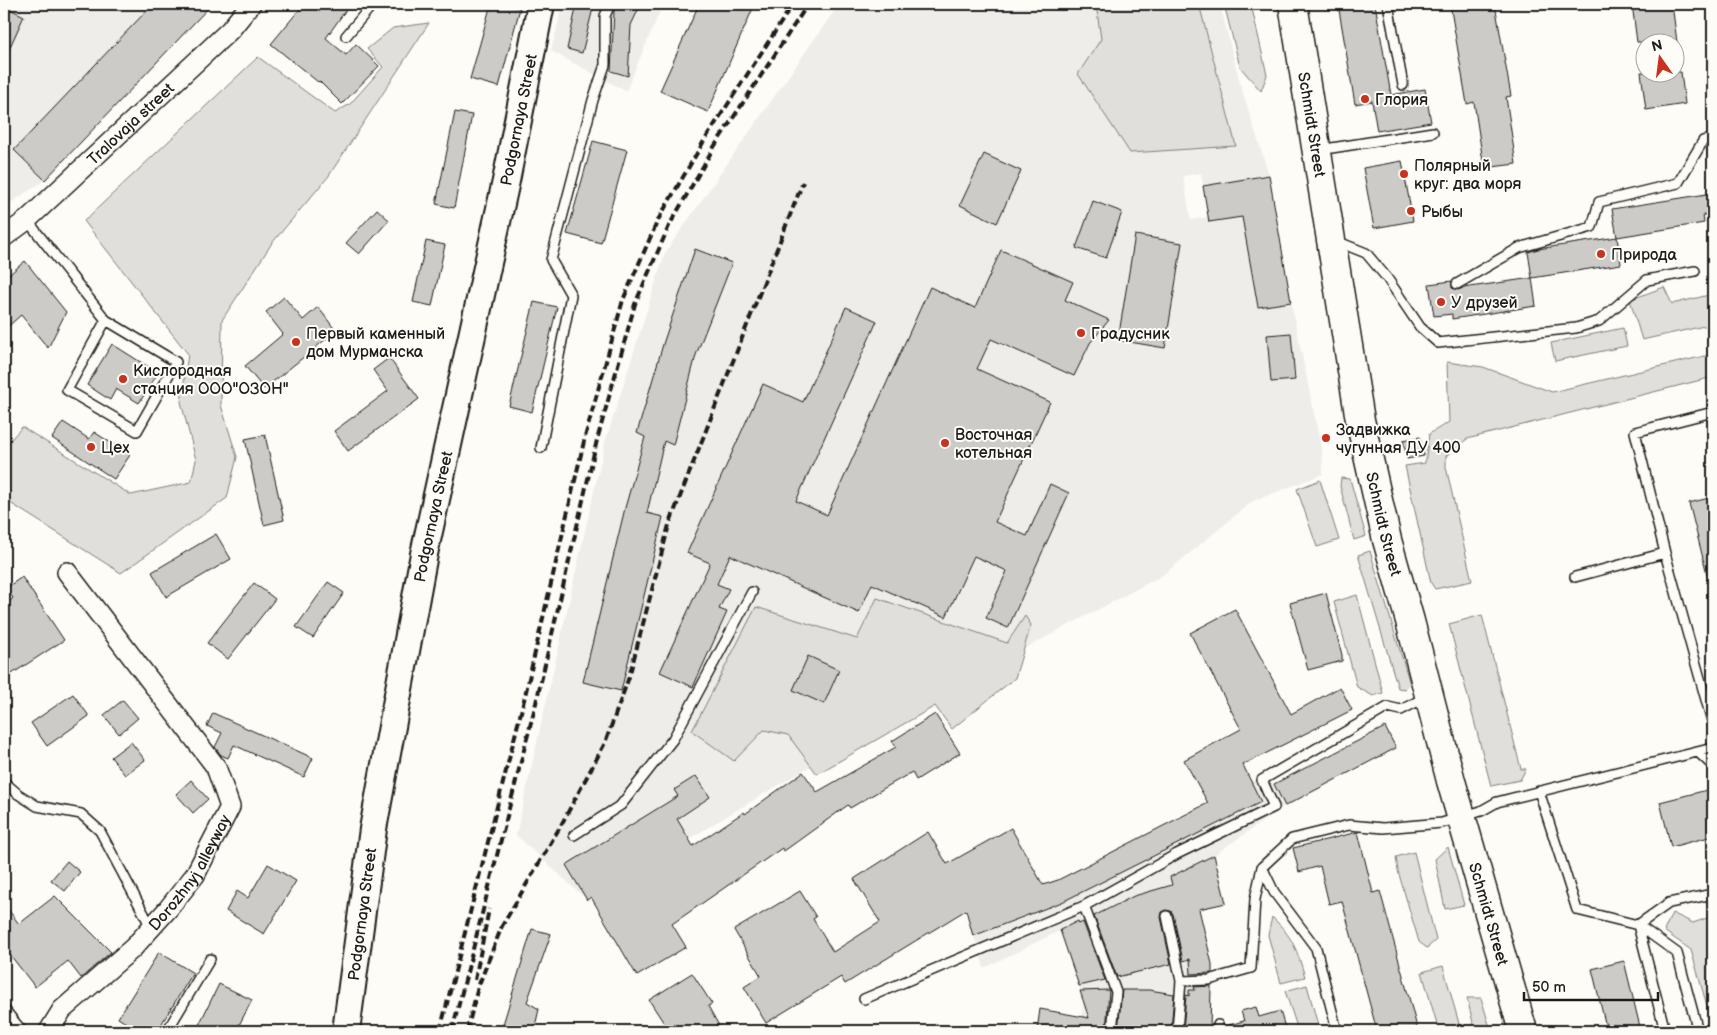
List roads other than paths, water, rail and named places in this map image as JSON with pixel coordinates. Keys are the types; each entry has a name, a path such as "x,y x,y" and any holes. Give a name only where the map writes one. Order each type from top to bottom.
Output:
{"main road":[{"name":"Podgornaya Street","path":"346,1031 373,829 424,554 504,191 541,4"},
{"name":"Schmidt Street","path":"1294,4 1360,420 1387,540 1428,696 1523,1031"}],"street":[{"name":"Tralovaja street","path":"4,237 27,220 230,30 251,4"},
{"name":"Dorozhnyj alleyway","path":"48,1031 62,1010 133,948 168,909 195,875 230,807 216,767 67,572"}],"lane":[{"path":"346,36 373,4"},
{"path":"541,448 571,295 551,260 593,100 606,65 605,16 610,4"},
{"path":"1388,4 1404,84"},
{"path":"1316,150 1433,132"},
{"path":"1457,284 1519,248 1592,227 1599,202 1678,184 1703,141 1713,139"},
{"path":"27,220 106,320 176,362 137,431 66,390 106,320"},
{"path":"1330,239 1366,253 1387,278 1420,327 1438,343 1576,328 1599,321 1647,280 1695,272"},
{"path":"1713,412 1635,432 1665,553 1713,725"},
{"path":"1575,577 1665,553"},
{"path":"574,835 621,805 672,739 752,592"},
{"path":"864,998 1084,906 1177,854 1274,807 1262,780 1388,707 1401,710 1428,696"},
{"path":"1181,981 1209,980 1251,968 1255,899 1262,867 1292,839 1348,825 1383,828 1442,823 1481,812 1497,802 1713,748"},
{"path":"1698,752 1713,766"},
{"path":"4,782 37,806 82,814 100,832 151,927"},
{"path":"1539,791 1577,910 1638,925 1677,953 1698,1031"},
{"path":"1262,867 1274,892 1316,948 1337,1031"},
{"path":"1638,925 1669,903 1713,894"},
{"path":"1084,906 1116,992 1112,1031"},
{"path":"1167,916 1181,981 1177,1031"},
{"path":"1638,925 1665,1031"},
{"path":"167,1031 210,959"},
{"path":"4,1008 22,1031"}],"railway":[{"path":"440,1031 524,700 585,437 623,300 658,220 704,141 793,4"},
{"path":"452,1031 536,703 597,440 635,304 669,226 714,147 808,4"},
{"path":"467,1031 478,987 502,926 560,827 605,743 629,677 669,525 803,182"},
{"path":"475,980 489,909"}],"place":[{"name":"Глория","path":"1365,99"},
{"name":"Полярный круг: два моря","path":"1404,174"},
{"name":"Рыбы","path":"1411,211"},
{"name":"Природа","path":"1601,254"},
{"name":"У друзей","path":"1441,302"},
{"name":"Градусник","path":"1081,333"},
{"name":"Первый каменный дом Мурманска","path":"296,342"},
{"name":"Кислородная станция ООО\"ОЗОН\"","path":"123,379"},
{"name":"Задвижка чугунная ДУ 400","path":"1326,438"},
{"name":"Восточная котельная","path":"945,443"},
{"name":"Цех","path":"91,447"}]}
